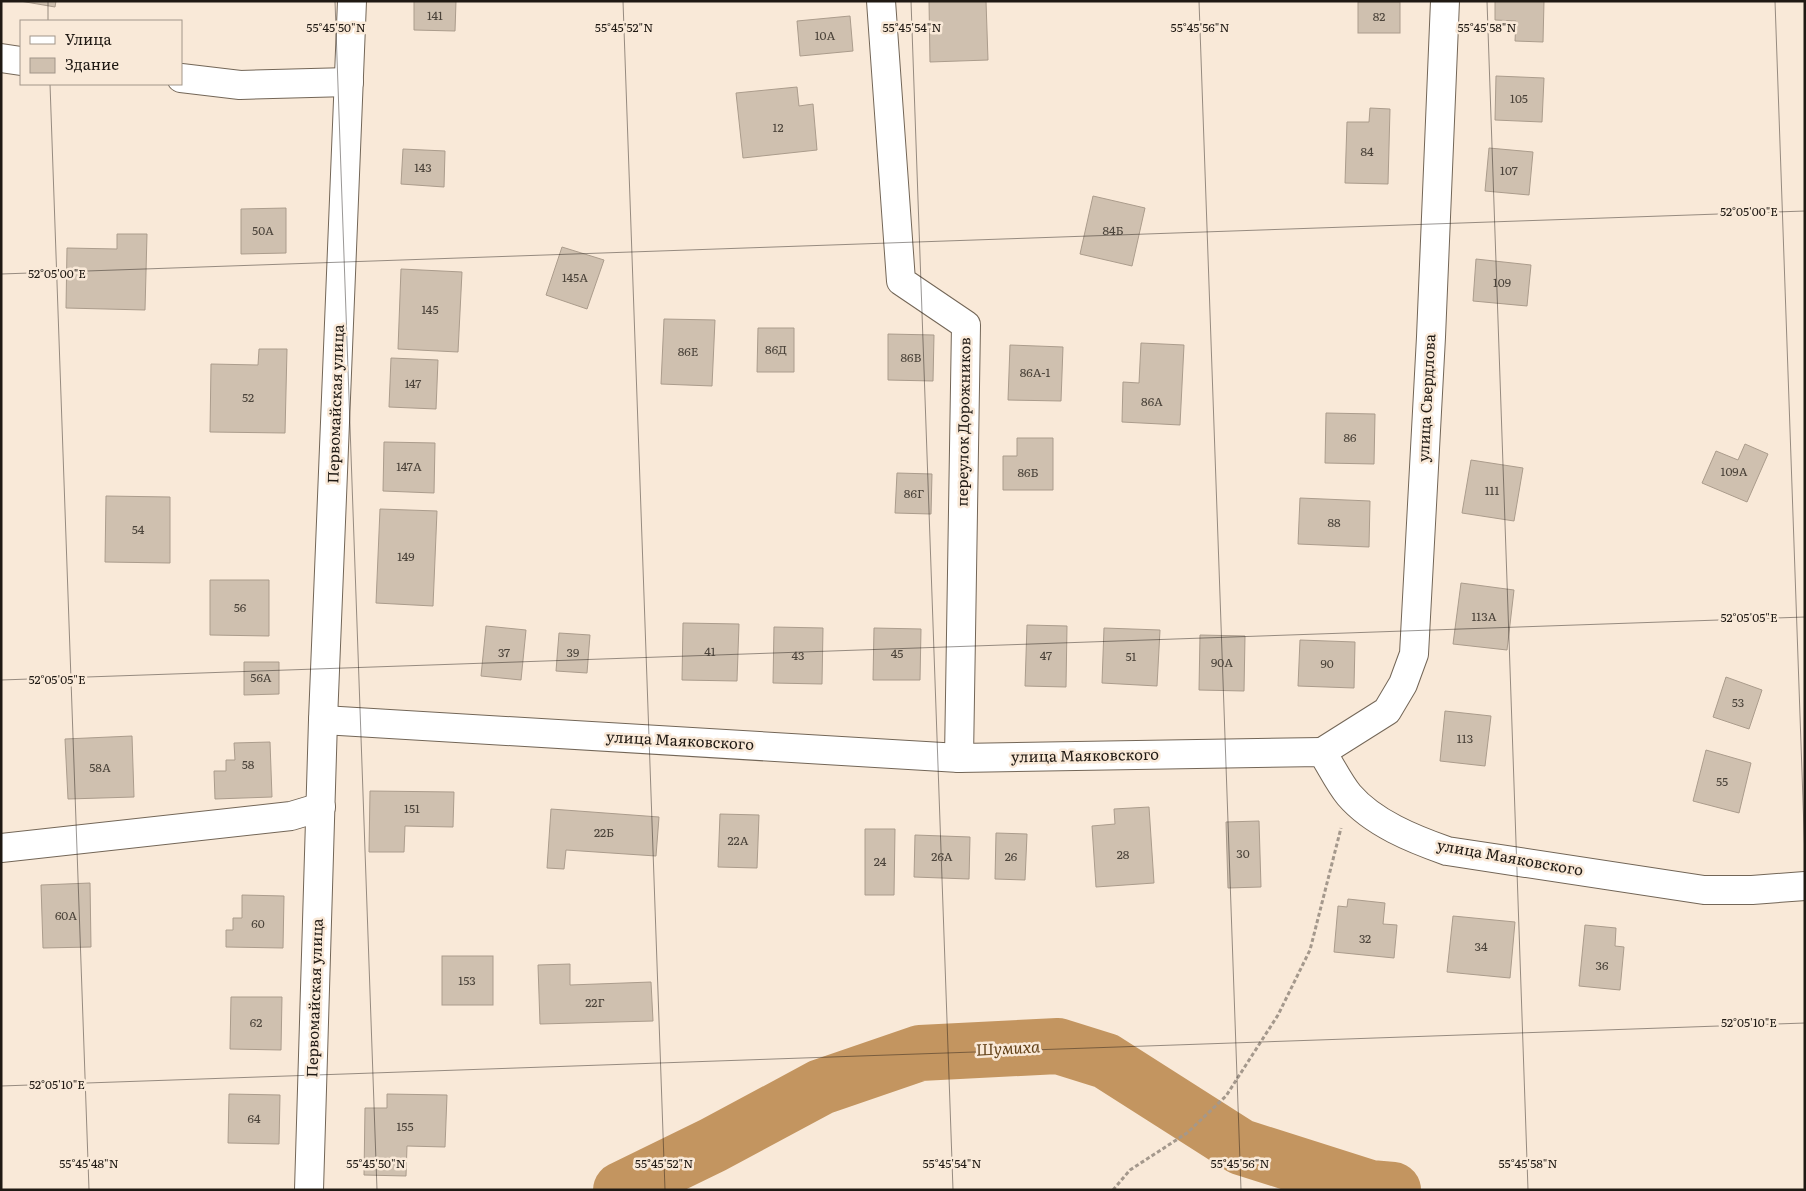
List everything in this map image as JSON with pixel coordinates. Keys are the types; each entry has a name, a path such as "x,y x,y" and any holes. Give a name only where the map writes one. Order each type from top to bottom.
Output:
{"street":[{"name":"Первомайская улица","path":"309,1190 323,720 352,1"},
{"name":"переулок Дорожников","path":"882,1 901,281 966,325 959,758"},
{"name":"улица Свердлова","path":"1322,752 1387,711 1403,684 1414,654 1431,337 1445,1"},
{"path":"1,58 20,60"},
{"path":"182,78 240,85 349,82"},
{"name":"улица Маяковского","path":"323,720 959,758 1322,752 1349,796 1373,816 1412,838 1447,851 1704,890 1752,890 1805,886"},
{"path":"1,848 291,816 321,807"}],"path":[{"path":"1113,1190 1130,1170 1187,1133 1226,1096 1278,1015 1310,950 1349,796"}],"building":[{"path":"20,1 56,1 55,7"},
{"path":"414,1 456,1 455,31 414,30"},
{"path":"929,1 986,1 988,60 930,62"},
{"path":"1495,1 1544,1 1543,42 1515,41 1516,21 1495,20"},
{"path":"1358,2 1400,2 1400,33 1358,33"},
{"path":"850,16 853,51 800,56 797,21"},
{"path":"1496,76 1544,78 1542,122 1495,120"},
{"path":"797,87 799,106 813,104 817,150 743,158 736,93"},
{"path":"1370,108 1390,109 1388,184 1345,183 1347,122 1369,122"},
{"path":"1489,148 1533,152 1529,195 1485,191"},
{"path":"403,149 445,151 444,187 401,184"},
{"path":"1093,196 1145,208 1132,266 1080,254"},
{"path":"286,208 286,253 241,254 241,209"},
{"path":"117,234 147,234 145,310 66,308 67,248 117,249"},
{"path":"562,247 604,260 587,309 546,295"},
{"path":"1476,259 1531,265 1527,306 1473,301"},
{"path":"401,269 462,272 458,352 398,349"},
{"path":"664,319 715,320 712,386 661,384"},
{"path":"758,328 794,328 794,372 757,372"},
{"path":"888,334 934,335 933,381 888,380"},
{"path":"1141,343 1184,345 1180,425 1122,422 1123,382 1139,383"},
{"path":"1010,345 1063,347 1061,401 1008,400"},
{"path":"259,349 287,349 285,433 210,432 211,364 258,365"},
{"path":"391,358 438,360 436,409 389,407"},
{"path":"1326,413 1375,414 1374,464 1325,463"},
{"path":"1017,438 1053,438 1053,490 1003,490 1003,456 1017,456"},
{"path":"384,442 435,443 434,493 383,491"},
{"path":"1745,444 1768,454 1747,502 1702,483 1716,451 1738,460"},
{"path":"1471,460 1523,468 1514,521 1462,513"},
{"path":"897,473 932,474 931,514 895,513"},
{"path":"106,496 170,497 170,563 105,562"},
{"path":"1300,498 1370,501 1369,547 1298,544"},
{"path":"380,509 437,511 433,606 376,603"},
{"path":"210,580 269,580 269,636 210,635"},
{"path":"1461,583 1514,590 1507,650 1453,644"},
{"path":"683,623 739,624 737,681 682,680"},
{"path":"1027,625 1067,626 1066,687 1025,686"},
{"path":"486,626 526,630 521,680 481,676"},
{"path":"774,627 823,628 822,684 773,683"},
{"path":"874,628 921,629 920,680 873,680"},
{"path":"1104,628 1160,630 1157,686 1102,683"},
{"path":"559,633 590,635 587,673 556,671"},
{"path":"1200,635 1245,636 1244,691 1199,690"},
{"path":"1300,640 1355,642 1354,688 1298,686"},
{"path":"244,662 279,662 279,694 244,695"},
{"path":"1726,677 1762,690 1749,729 1713,717"},
{"path":"1445,711 1491,716 1485,766 1440,761"},
{"path":"132,736 134,797 68,799 65,739"},
{"path":"270,742 272,797 215,799 214,771 226,771 226,760 235,760 234,743"},
{"path":"1706,750 1751,763 1739,813 1693,801"},
{"path":"370,791 454,792 453,827 405,826 404,852 369,852"},
{"path":"1149,807 1154,883 1096,887 1092,826 1115,824 1114,809"},
{"path":"551,809 659,817 656,856 566,850 564,869 547,868"},
{"path":"720,814 759,815 757,868 718,867"},
{"path":"1259,821 1261,887 1228,888 1226,822"},
{"path":"865,829 895,829 894,895 865,895"},
{"path":"996,833 1027,834 1025,880 995,879"},
{"path":"915,835 970,837 969,879 914,877"},
{"path":"90,883 91,947 43,948 41,885"},
{"path":"242,895 284,896 283,948 226,947 226,930 233,930 233,918 242,918"},
{"path":"1348,899 1385,903 1383,924 1397,925 1394,958 1334,952 1338,906 1347,907"},
{"path":"1453,916 1515,922 1510,978 1447,972"},
{"path":"1585,925 1616,928 1615,946 1624,947 1620,990 1579,986"},
{"path":"442,956 493,956 493,1005 442,1005"},
{"path":"570,964 570,985 651,982 653,1021 540,1024 538,965"},
{"path":"231,997 282,997 281,1050 230,1049"},
{"path":"229,1094 280,1095 279,1144 228,1143"},
{"path":"387,1094 447,1095 445,1147 407,1146 406,1176 364,1175 365,1108 387,1108"}],"waterway":[{"name":"Шумиха","path":"621,1190 713,1145 821,1087 920,1053 1058,1046 1106,1061 1241,1147 1370,1188 1393,1190"}]}
